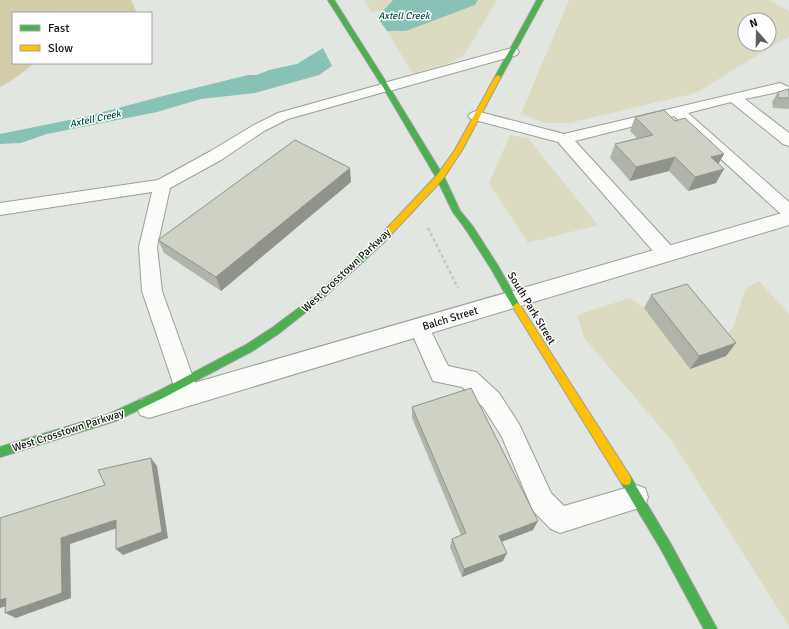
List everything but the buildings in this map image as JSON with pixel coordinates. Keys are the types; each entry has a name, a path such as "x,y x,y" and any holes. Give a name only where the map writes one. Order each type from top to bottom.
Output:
{"street":[{"name":"South Park Street","path":"331,0 366,58 386,87 440,177 457,212 470,229 495,268 512,299 636,497 712,629"},
{"name":"West Crosstown Parkway","path":"0,452 111,418 184,383 249,348 275,331 318,298 364,257 440,177 458,150 540,0"},
{"path":"386,87 512,52"},
{"name":"Balch Street","path":"111,418 789,218"}],"lane":[{"path":"0,209 162,185 215,156 259,128 283,116 386,87"},
{"path":"476,116 564,139 780,87 789,93"},
{"path":"734,97 789,141"},
{"path":"677,111 789,212"},
{"path":"564,139 667,254"},
{"path":"162,185 148,247 152,291 184,383"},
{"path":"420,327 441,374 468,379 491,400 511,431 542,502 560,520 636,497"}],"path":[{"path":"428,228 458,290"}],"shaded area":[{"path":"0,0 131,0 137,12 12,12 12,64 34,64 11,81 0,87"},
{"path":"364,0 393,0 383,10 372,12"},
{"path":"478,0 497,0 465,54 450,63 414,73 411,71 387,31 406,31 475,5"},
{"path":"569,0 770,0 789,12 789,36 777,43 777,12 737,12 737,52 763,52 696,93 569,123 545,123 521,114"},
{"path":"510,135 528,138 598,225 528,243 489,183"},
{"path":"759,281 789,314 789,626 672,441 585,339 577,315 630,298 644,308 726,337 734,325 745,289"}],"water":[{"name":"Axtell Creek","path":"393,0 478,0 475,5 406,31 387,31 377,17"},
{"path":"323,48 332,66 319,75 255,93 201,99 157,112 47,134 21,143 0,144 0,134 84,117 248,75 257,75 269,70 297,64"}],"traffic: fast":[{"path":"331,0 386,87 440,177 457,212 470,229 495,268 517,307"},
{"path":"498,77 540,0"},
{"path":"0,452 111,418 162,394 249,348 275,331 318,298 380,241"},
{"path":"626,480 665,545 711,629"}],"traffic: slow":[{"path":"380,241 440,177 458,150 498,77"},
{"path":"517,307 626,480"}]}
